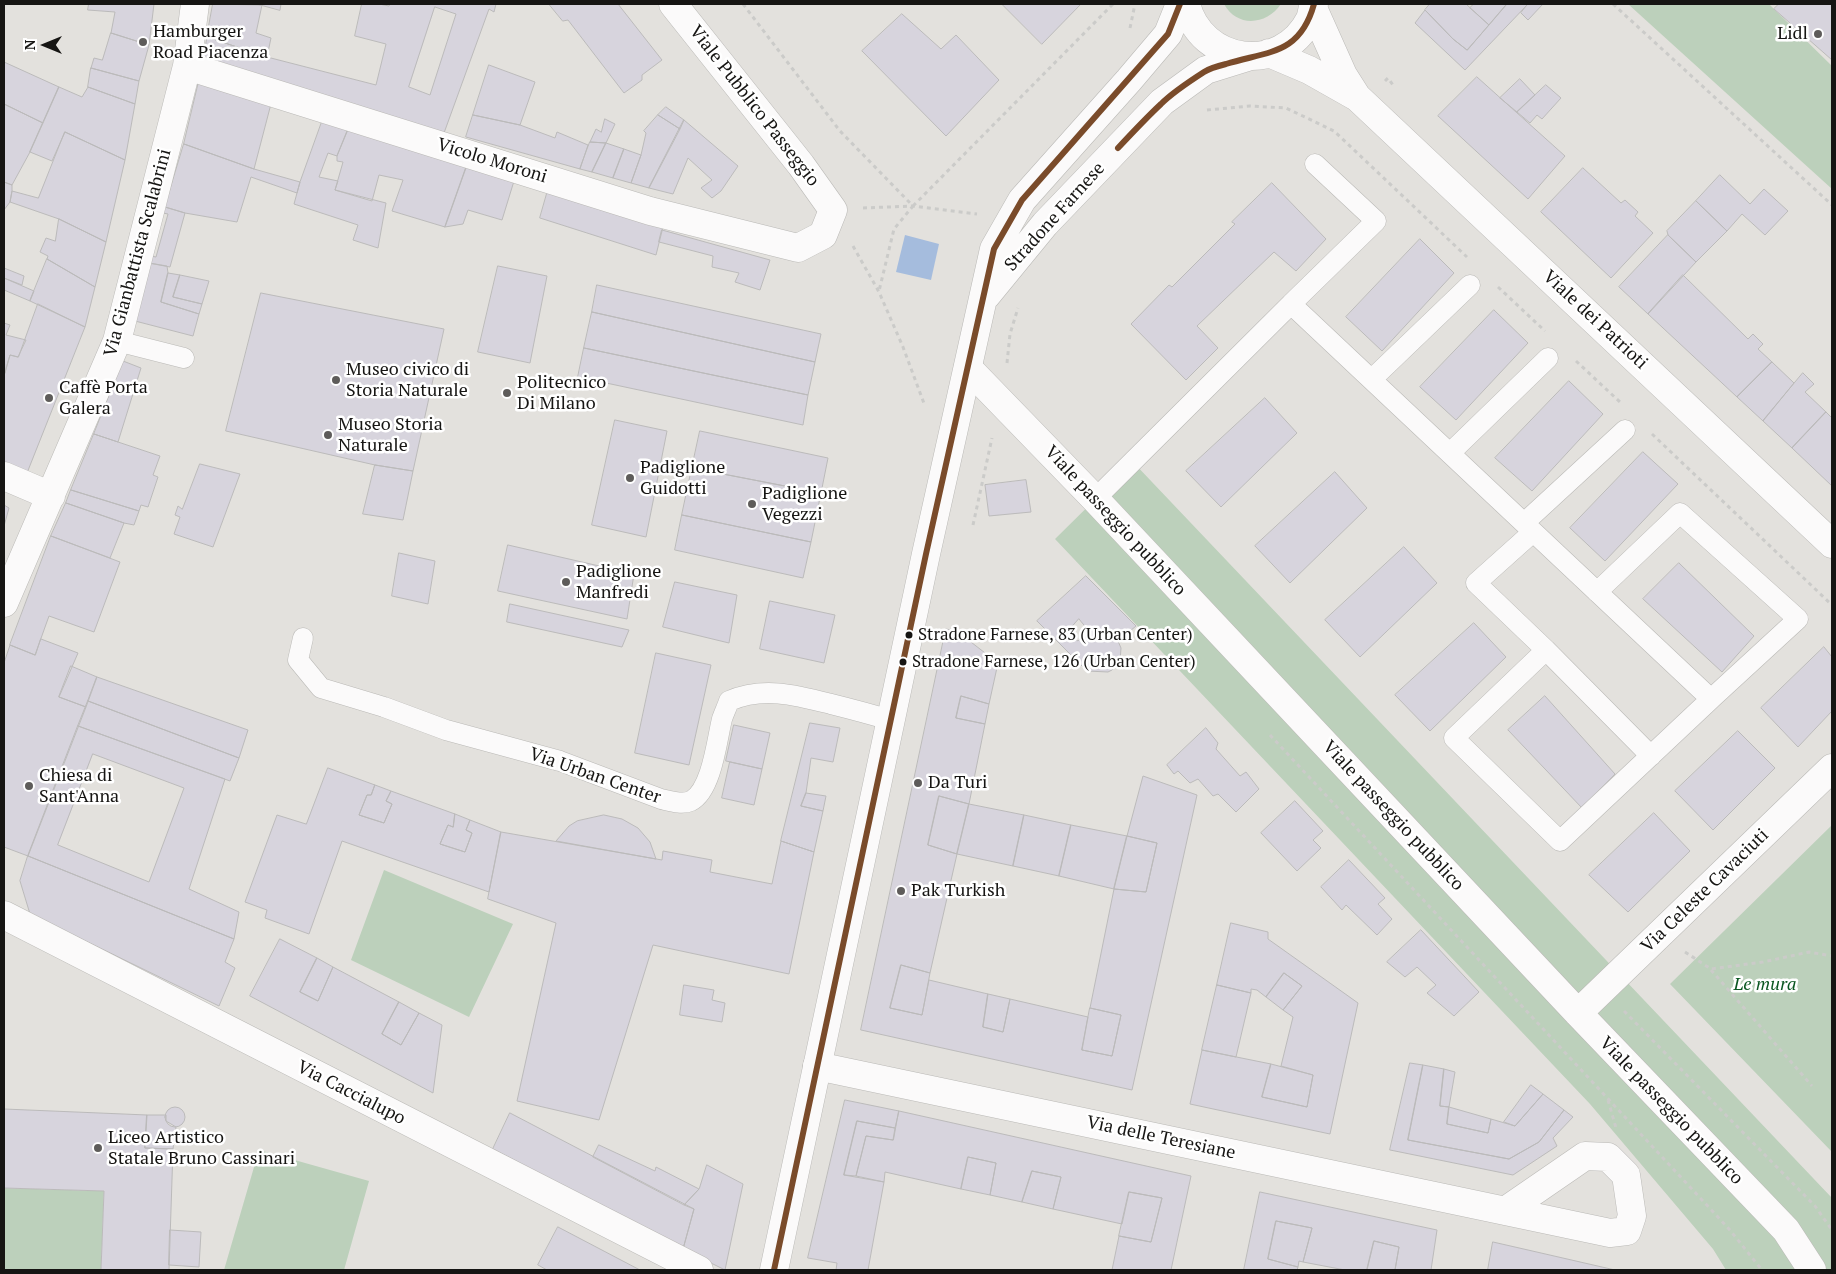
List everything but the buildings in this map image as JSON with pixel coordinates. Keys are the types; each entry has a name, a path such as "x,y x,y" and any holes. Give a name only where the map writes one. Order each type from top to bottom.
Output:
{"street":[{"name":"Via Gianbattista Scalabrini","path":"4,603 118,341 188,66 195,4"},
{"name":"Viale Pubblico Passeggio","path":"673,4 798,161 833,210"},
{"name":"Stradone Farnese","path":"774,1270 890,720 994,249 1022,200 1168,34 1180,4"},
{"name":"Viale dei Patrioti","path":"1186,4 1190,17 1202,35 1219,49 1239,56 1260,54 1318,75 1357,97 1832,544"},
{"name":"Stradone Farnese","path":"984,299 1045,224 1162,102 1206,70 1281,49 1298,36 1310,18 1313,6"},
{"name":"Viale dei Patrioti","path":"1313,6 1343,75 1357,97"},
{"name":"Vicolo Moroni","path":"188,66 650,211 798,248 823,235 833,210"},
{"name":"Viale passeggio pubblico","path":"968,368 1095,499 1578,1013 1786,1230 1812,1270"},
{"path":"4,476 51,496"},
{"name":"Via Celeste Cavaciuti","path":"1578,1013 1832,768"},
{"name":"Via Caccialupo","path":"4,915 699,1270"},
{"name":"Via delle Teresiane","path":"818,1066 1505,1211"}],"lane":[{"path":"1095,499 1376,221 1316,164"},
{"path":"1372,380 1470,285"},
{"path":"1291,304 1711,699"},
{"path":"118,341 184,358"},
{"path":"1450,453 1548,358"},
{"path":"1624,430 1528,527 1476,583 1546,650 1651,756"},
{"path":"1546,650 1454,738 1560,842 1798,619 1680,513 1597,592"},
{"name":"Via Urban Center","path":"303,638 298,660 321,688 376,704 446,730 560,761 661,800 678,803 692,801 702,789 712,768 722,717 729,701 742,695 765,692 789,693 890,720"}],"path":[{"path":"743,4 840,130 912,206"},
{"path":"879,292 894,229 912,206 1113,4"},
{"path":"1612,4 1832,205"},
{"path":"1204,111 1250,106 1286,108 1334,130 1468,258"},
{"path":"927,411 903,347 879,292 833,210 912,206 977,214"},
{"path":"1496,285 1546,333"},
{"path":"973,525 1000,400 1010,334 1020,301"},
{"path":"1575,360 1625,408"},
{"path":"1646,428 1832,605"},
{"path":"1269,734 1729,1229 1762,1270"},
{"path":"1660,934 1711,969 1812,1086"},
{"path":"1711,969 1763,962 1810,952 1832,956"}],"green space":[{"path":"1224,4 1281,4 1268,16 1252,21 1236,17"},
{"path":"1628,4 1769,4 1832,66 1832,189"},
{"path":"1133,462 1832,1198 1832,1270 1726,1270 1713,1249 1590,1104 1055,539"},
{"name":"Le mura","path":"1832,825 1832,1152 1670,984"},
{"path":"384,870 513,924 469,1017 351,960"},
{"path":"259,1150 369,1181 344,1270 224,1270"},
{"path":"4,1188 104,1191 101,1270 4,1270"}],"water":[{"path":"905,235 939,244 931,280 896,272"}],"transit line":[{"path":"774,1270 926,554 994,249 1022,200 1168,34 1180,4"},
{"path":"1118,148 1166,100 1204,72 1217,66 1269,53 1291,42 1308,21 1314,4"}],"place":[{"name":"Lidl","path":"1818,34"},
{"name":"Hamburger Road Piacenza","path":"143,42"},
{"name":"Museo civico di Storia Naturale","path":"336,380"},
{"name":"Politecnico Di Milano","path":"507,393"},
{"name":"Caffè Porta Galera","path":"49,398"},
{"name":"Museo Storia Naturale","path":"328,435"},
{"name":"Padiglione Guidotti","path":"630,478"},
{"name":"Padiglione Vegezzi","path":"752,504"},
{"name":"Padiglione Manfredi","path":"566,582"},
{"name":"Stradone Farnese, 83 (Urban Center)","path":"909,635"},
{"name":"Stradone Farnese, 126 (Urban Center)","path":"903,662"},
{"name":"Da Turi","path":"918,783"},
{"name":"Chiesa di Sant'Anna","path":"29,786"},
{"name":"Pak Turkish","path":"901,891"},
{"name":"Liceo Artistico Statale Bruno Cassinari","path":"98,1148"}]}
